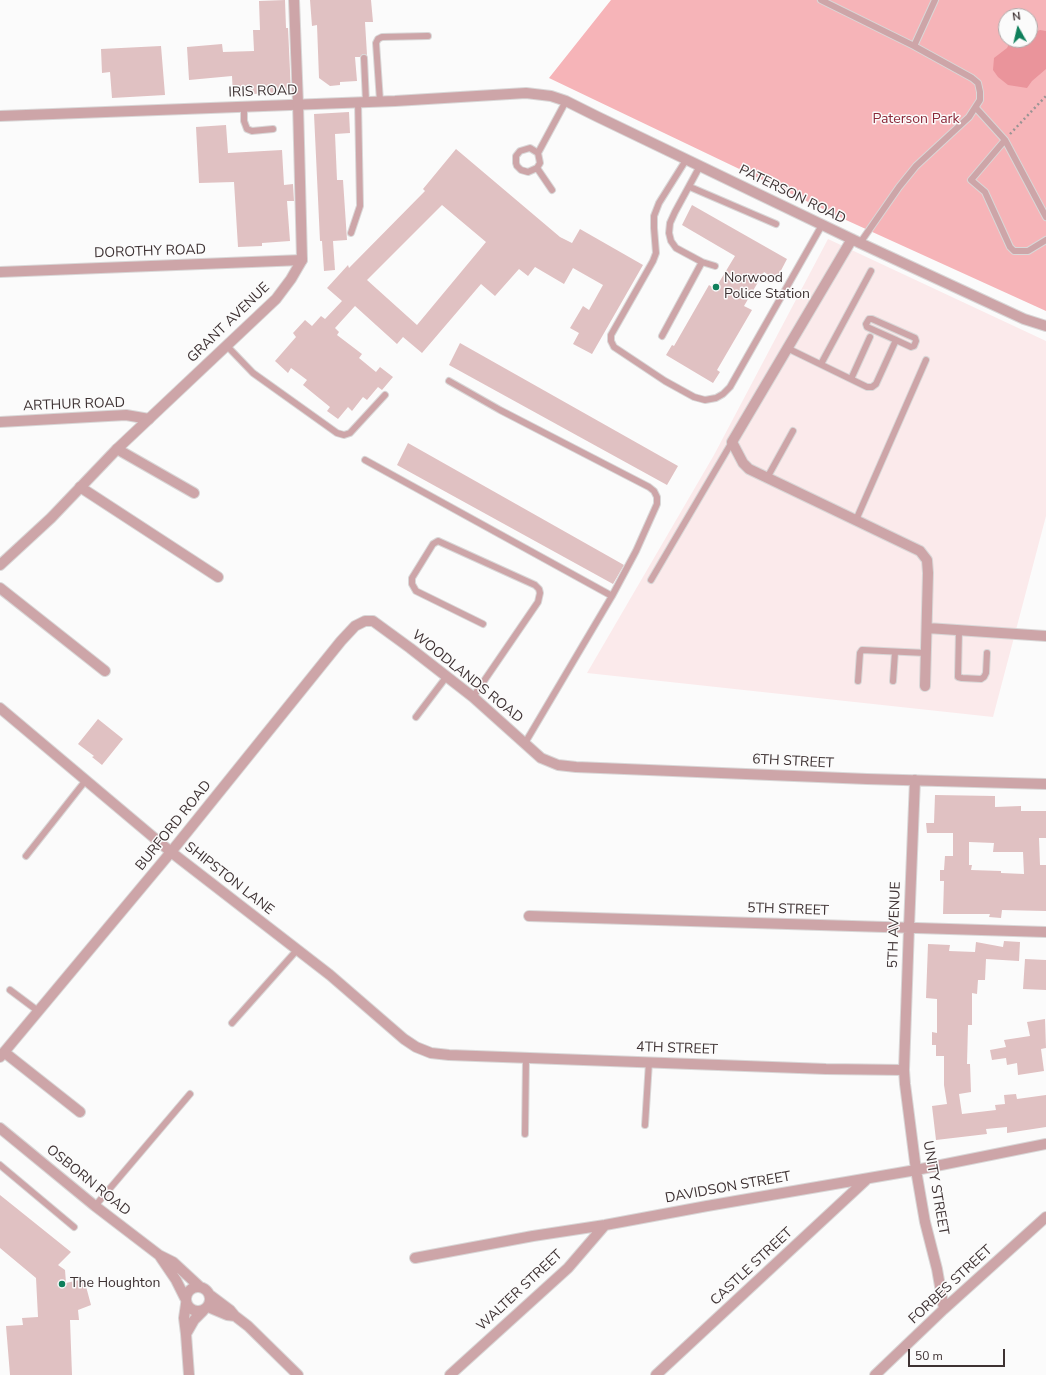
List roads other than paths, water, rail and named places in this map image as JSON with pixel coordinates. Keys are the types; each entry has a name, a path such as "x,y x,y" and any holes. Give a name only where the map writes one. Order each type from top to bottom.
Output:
{"street":[{"path":"294,0 302,260"},
{"name":"IRIS ROAD","path":"0,116 380,102 526,93"},
{"name":"PATERSON ROAD","path":"526,93 551,96 566,101 856,241 1024,319 1046,326"},
{"path":"856,241 787,348 732,442 743,463 749,469 920,551 927,560 928,573 925,686"},
{"name":"DOROTHY ROAD","path":"0,272 302,260"},
{"name":"GRANT AVENUE","path":"0,565 51,518 117,449 276,299 291,279 302,260"},
{"name":"ARTHUR ROAD","path":"0,422 126,415 149,419"},
{"path":"117,449 194,493"},
{"path":"80,487 218,577"},
{"path":"0,588 105,670"},
{"name":"BURFORD ROAD","path":"2,1054 171,852 350,630 370,620 373,621"},
{"name":"WOODLANDS ROAD","path":"373,621 473,697 541,758"},
{"path":"927,628 1046,636"},
{"name":"SHIPSTON LANE","path":"0,708 171,852 330,975 410,1043 431,1053 449,1055"},
{"name":"6TH STREET","path":"541,758 558,765 576,767 1046,784"},
{"name":"5TH AVENUE","path":"904,1070 908,927 915,780"},
{"name":"5TH STREET","path":"530,916 1046,932"},
{"path":"2,1054 80,1112"},
{"name":"4TH STREET","path":"449,1055 826,1069 904,1070"},
{"name":"UNITY STREET","path":"904,1070 908,1117 916,1170 925,1222 937,1269 944,1310"},
{"name":"OSBORN ROAD","path":"0,1128 95,1206 159,1255 173,1262 200,1287"},
{"name":"DAVIDSON STREET","path":"415,1258 533,1236 605,1225 867,1179 1046,1144"},
{"name":"CASTLE STREET","path":"656,1375 867,1179"},
{"name":"FORBES STREET","path":"875,1375 1046,1217"},
{"name":"WALTER STREET","path":"450,1375 568,1268 605,1225"},
{"name":"OSBORN ROAD","path":"159,1255 176,1280 186,1301"},
{"path":"190,1375 184,1318 188,1292 193,1288 200,1287 206,1289 210,1295 248,1326 298,1375"},
{"path":"186,1334 194,1320 206,1309 211,1301 210,1295"},
{"path":"186,1301 193,1311 206,1309 235,1316"}],"lane":[{"path":"820,0 914,46 975,81 979,85 981,96 976,108 969,117 916,166 881,212 856,241"},
{"path":"914,46 935,0"},
{"path":"380,102 376,43 378,39 382,37 428,36"},
{"path":"351,233 360,206 364,58"},
{"path":"538,153 533,149 526,148 520,151 516,159 517,166 521,170 528,172 537,168 540,163 538,153 566,101"},
{"path":"244,106 244,121 247,129 252,131 273,129"},
{"path":"976,108 1005,140 1046,217"},
{"path":"1005,140 971,180 985,192 1010,247 1014,251 1028,251 1046,240"},
{"path":"686,160 659,203 654,216 656,253 653,261 611,334 611,341 614,347 694,397 705,400 716,398 730,388 822,225"},
{"path":"700,166 690,187 675,212 670,223 669,233 671,241 676,248 702,262 715,266"},
{"path":"537,168 552,190"},
{"path":"690,187 776,224"},
{"path":"662,336 702,262"},
{"path":"821,364 871,271"},
{"path":"869,319 915,338 916,341 912,347 896,340 867,327 866,324 869,319"},
{"path":"851,379 870,337"},
{"path":"787,348 867,387 872,387 876,384 896,340"},
{"path":"227,346 253,373 338,434 344,435 350,433 385,395"},
{"path":"856,520 926,360"},
{"path":"448,381 500,410 649,487 657,496 658,504 636,551 612,596 524,743"},
{"path":"768,478 793,432"},
{"path":"651,580 732,442"},
{"path":"365,460 612,596"},
{"path":"473,697 538,602 540,593 539,589 535,585 438,541 433,544 412,578 412,584 416,591 483,624"},
{"path":"959,630 958,677 981,679 984,677 986,673 988,653"},
{"path":"858,681 860,653 862,650 926,653"},
{"path":"893,681 895,652"},
{"path":"416,717 446,676"},
{"path":"26,856 86,780"},
{"path":"232,1023 297,950"},
{"path":"10,990 38,1011"},
{"path":"525,1134 526,1058"},
{"path":"645,1125 649,1062"},
{"path":"95,1206 190,1094"},
{"path":"0,1165 74,1227"}],"place":[{"name":"Norwood Police Station","path":"716,287"},
{"name":"The Houghton","path":"62,1284"}],"park label":[{"name":"Paterson Park","path":"916,120"}]}
